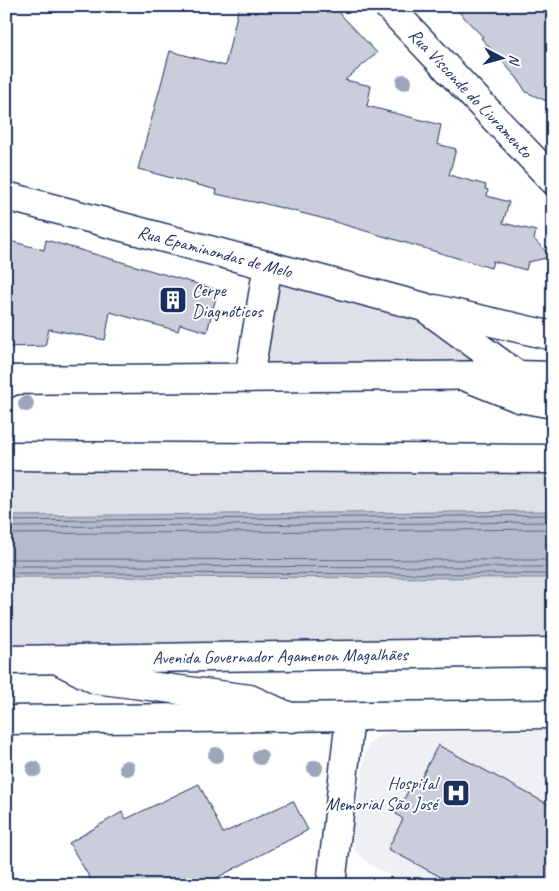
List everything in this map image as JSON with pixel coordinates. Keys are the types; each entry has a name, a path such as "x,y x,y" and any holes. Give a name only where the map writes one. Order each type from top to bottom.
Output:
{"main road":[{"name":"Rua Visconde do Livramento","path":"388,6 553,180"},
{"name":"Rua Epaminondas de Melo","path":"6,196 268,264 424,307 553,336"},
{"path":"249,378 268,264"},
{"name":"Rua Epaminondas de Melo","path":"424,307 517,375"},
{"path":"464,376 519,398 553,404"},
{"path":"9,381 553,376"},
{"path":"6,456 553,458"},
{"name":"Avenida Governador Agamenon Magalhães","path":"6,660 553,652"},
{"path":"58,660 94,679 250,699 292,718"},
{"path":"6,720 553,714"},
{"path":"331,885 350,716"}],"shaded area":[{"path":"268,265 424,307 517,375 249,378"},
{"path":"6,456 553,459 553,652 6,660"},
{"name":"Hospital Memorial São José","path":"553,723 553,885 407,885 371,865 355,851 352,835 366,751 369,744 377,737 389,733 540,730 541,725"}],"water":[{"path":"553,511 553,578 6,577 6,516"}],"building":[{"path":"239,6 333,6 377,53 345,80 371,86 367,106 441,125 437,144 456,149 449,175 486,185 485,189 488,190 487,196 509,202 503,223 536,231 534,239 551,257 528,262 526,270 493,261 491,268 325,219 258,202 216,194 217,190 138,169 170,51 225,66"},
{"path":"453,6 553,6 553,104 526,92 518,79 481,38 483,37"},
{"path":"6,240 44,250 46,240 218,290 207,332 180,324 178,331 110,312 105,340 49,329 45,346 6,347"},
{"path":"438,745 553,807 553,885 456,885 388,849 403,819 396,814 412,784 417,786"},
{"path":"199,784 223,833 293,801 308,830 203,885 94,885 69,843 122,812 126,819"}],"place":[{"name":"Cerpe Diagnóticos","path":"173,300"},
{"name":"Hospital Memorial São José","path":"456,793"}]}
